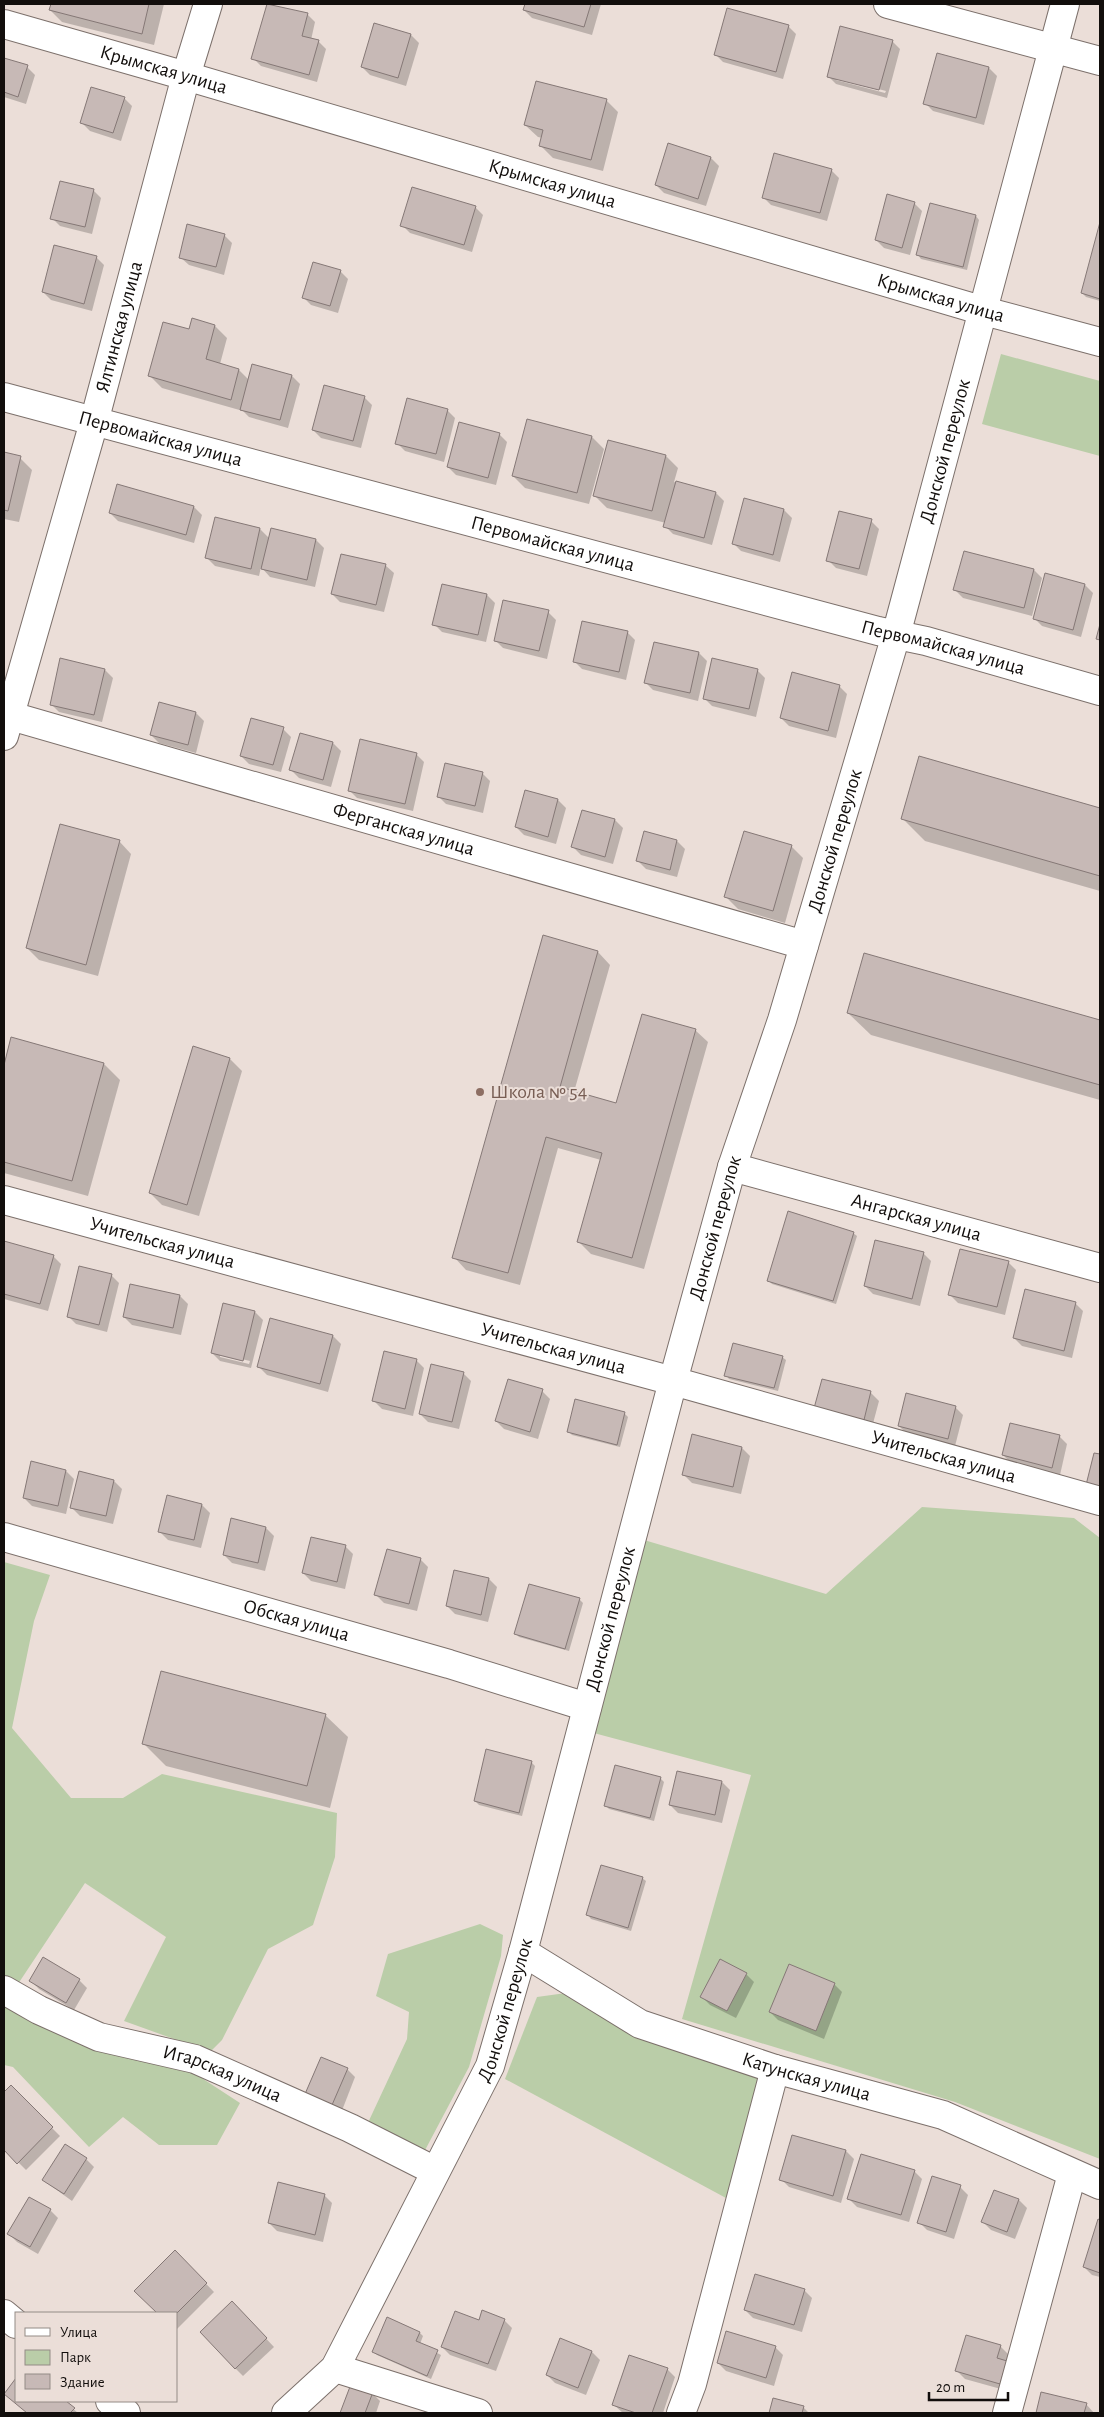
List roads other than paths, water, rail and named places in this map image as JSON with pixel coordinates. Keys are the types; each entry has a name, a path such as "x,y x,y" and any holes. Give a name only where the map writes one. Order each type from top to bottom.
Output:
{"street":[{"name":"Ялтинская улица","path":"6,722 94,422 186,76 208,4"},
{"path":"888,4 1100,61"},
{"name":"Донской переулок","path":"286,2413 335,2368 490,2066 523,1952 673,1381 732,1167 804,945 896,635 1065,4"},
{"name":"Крымская улица","path":"4,24 984,311 1100,342"},
{"name":"Первомайская улица","path":"4,397 1100,690"},
{"name":"Ферганская улица","path":"6,722 804,945"},
{"name":"Ангарская улица","path":"732,1167 1100,1268"},
{"name":"Учительская улица","path":"4,1200 673,1381 1100,1501"},
{"name":"Обская улица","path":"4,1537 440,1661 587,1707"},
{"name":"Катунская улица","path":"523,1952 640,2024 775,2068 943,2115 1100,2185"},
{"name":"Игарская улица","path":"4,1990 39,2010 99,2037 195,2059 350,2128 435,2171"},
{"path":"681,2413 692,2384 775,2068"},
{"path":"1007,2413 1072,2174"},
{"path":"4,2314 15,2323"},
{"path":"335,2368 478,2413"},
{"path":"111,2402 126,2413"}],"place":[{"name":"Школа № 54","path":"480,1092"}]}
